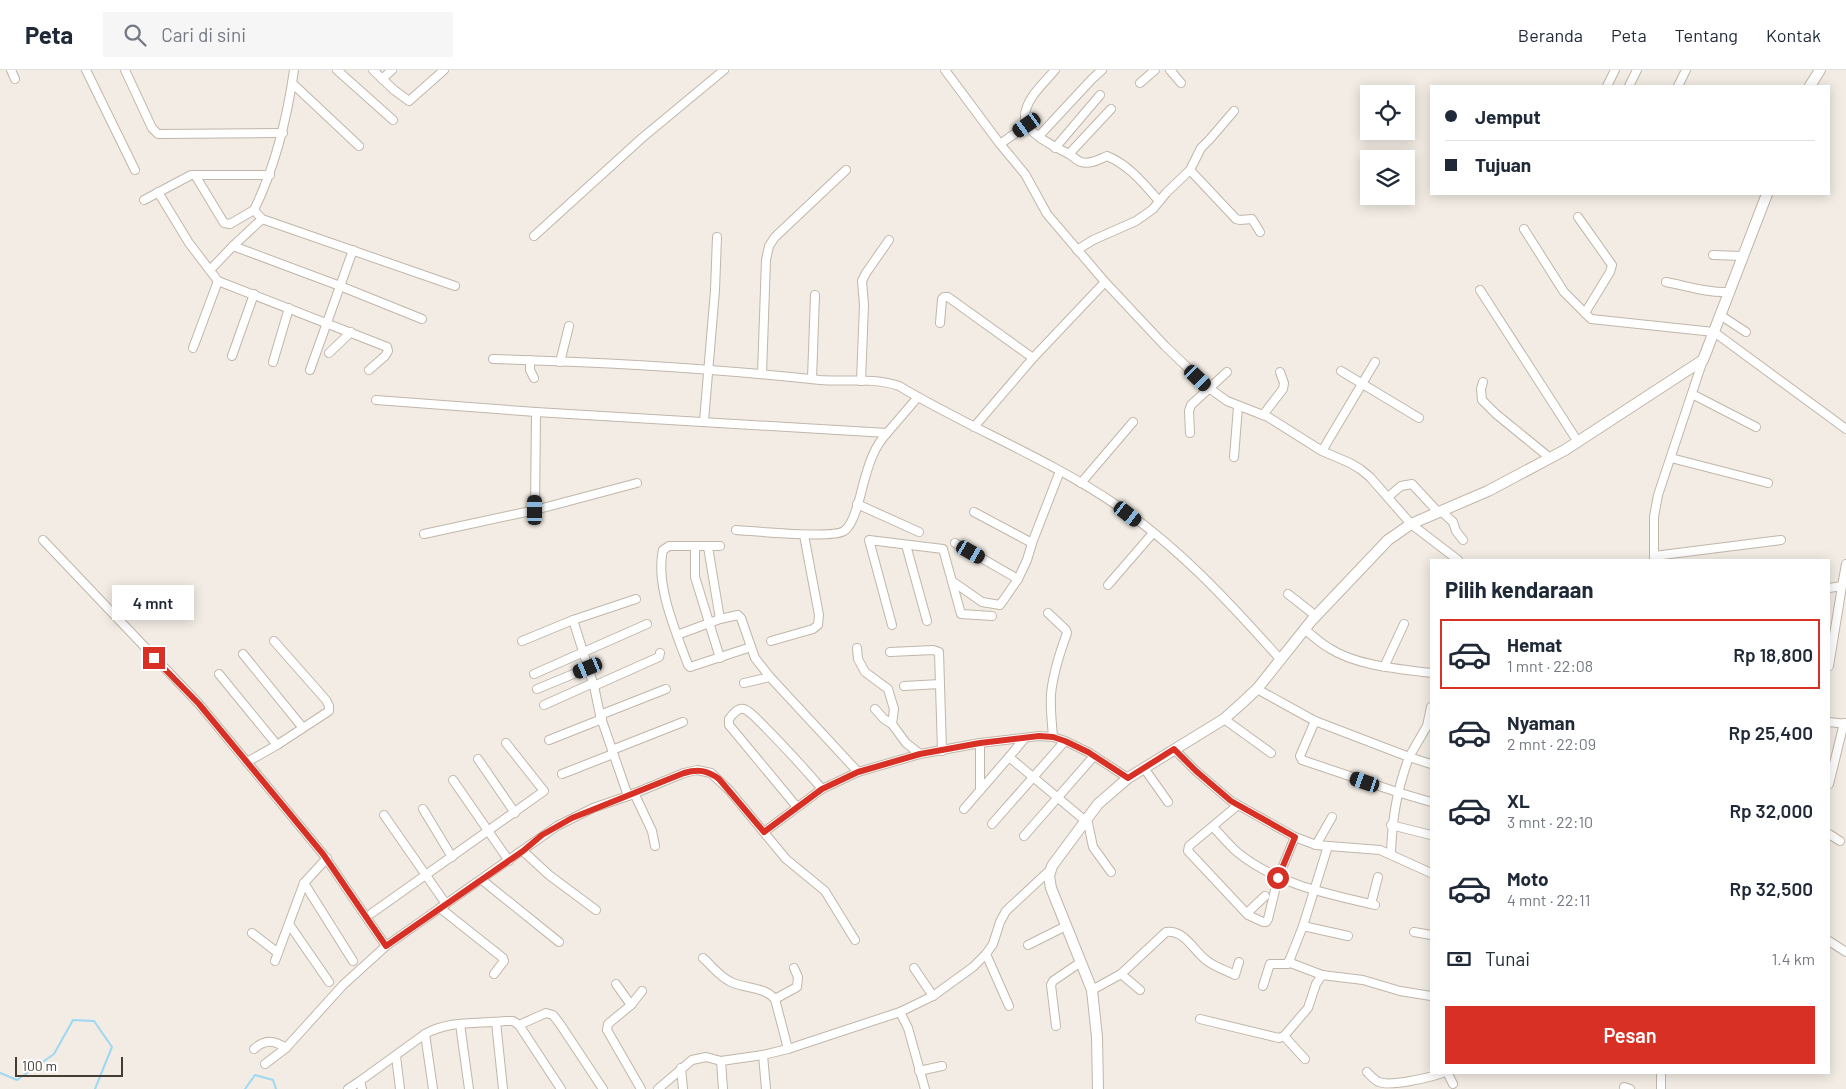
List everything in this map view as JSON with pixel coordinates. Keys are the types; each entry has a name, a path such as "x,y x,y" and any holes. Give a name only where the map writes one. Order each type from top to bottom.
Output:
{"street":[{"path":"11,70 15,79"},
{"path":"86,70 135,170"},
{"path":"125,70 152,128 158,134 283,133"},
{"path":"195,175 224,223 230,224 254,210 270,175 283,133 294,70"},
{"path":"338,70 392,120"},
{"path":"373,70 404,99 410,101 444,70"},
{"path":"382,79 392,70"},
{"path":"534,236 642,138 724,70"},
{"path":"945,70 1000,144 1025,174 1047,214 1105,282 1164,346 1209,388 1238,407 1263,415 1322,450 1360,469 1411,524 1457,559"},
{"path":"1055,70 1034,95 1027,108 1025,118 1027,125 1055,148 1081,162 1092,162 1107,156 1120,161 1159,201"},
{"path":"1039,136 1102,70"},
{"path":"1140,83 1155,70"},
{"path":"1170,70 1181,83"},
{"path":"1608,85 1615,70"},
{"path":"1678,85 1686,70"},
{"path":"1811,85 1820,70"},
{"path":"1629,85 1635,71"},
{"path":"292,83 359,146"},
{"path":"1055,148 1100,95"},
{"path":"1069,154 1111,109"},
{"path":"1078,250 1093,240 1143,216 1153,209 1190,170 1201,148 1234,111"},
{"path":"1000,144 1027,125"},
{"path":"762,374 766,260 769,246 846,170"},
{"path":"1190,170 1231,215 1240,220 1252,219 1260,232"},
{"path":"144,200 186,177 195,175 270,175"},
{"path":"158,192 189,243 218,281 387,347 388,351 385,356 369,370"},
{"path":"1767,195 1703,360 1658,495 1654,517 1654,558 1782,540"},
{"path":"254,210 262,219 455,286"},
{"path":"1578,218 1612,265 1585,313"},
{"path":"210,270 262,219"},
{"path":"1524,229 1564,292 1594,320 1714,332 1846,429"},
{"path":"704,421 715,290 717,237"},
{"path":"861,381 864,305 862,281 889,240"},
{"path":"233,246 422,319"},
{"path":"310,370 353,250"},
{"path":"1713,255 1743,256"},
{"path":"193,348 218,281"},
{"path":"974,427 1033,358 1105,282"},
{"path":"1666,282 1705,292 1728,292"},
{"path":"1480,290 1578,442"},
{"path":"232,356 254,294"},
{"path":"812,378 815,295"},
{"path":"940,323 942,299 948,297 1033,358"},
{"path":"273,362 289,308"},
{"path":"1720,315 1746,332"},
{"path":"560,362 569,326"},
{"path":"329,353 351,332"},
{"path":"494,359 591,362 893,384 1060,471 1116,504 1153,533 1231,603 1280,659"},
{"path":"530,360 530,370 534,378"},
{"path":"658,1089 688,1061 696,1058 706,1057 721,1061 788,1049 900,1012 933,996 986,954 993,944 1000,922 1006,911 1049,871 1098,804 1128,778 1224,719 1257,688 1304,629 1388,540 1411,524 1488,491 1578,442 1703,360"},
{"path":"1322,450 1375,362"},
{"path":"1340,371 1419,418"},
{"path":"1190,433 1189,411 1191,405 1228,372"},
{"path":"1263,415 1283,389 1284,382 1280,372"},
{"path":"1483,382 1480,390 1482,400 1496,414 1550,458"},
{"path":"1692,394 1756,427"},
{"path":"736,530 804,535 842,532 851,522 872,458 881,439 918,397"},
{"path":"376,400 536,412 887,433"},
{"path":"1234,458 1238,407"},
{"path":"535,510 536,412"},
{"path":"1081,483 1133,422"},
{"path":"1671,458 1768,483"},
{"path":"952,582 982,602 1000,606 1018,579 1027,560 1060,471"},
{"path":"424,534 535,510 637,482"},
{"path":"1388,497 1401,486 1412,484 1440,512 1453,522 1456,531 1463,540"},
{"path":"857,504 919,532"},
{"path":"974,512 1032,543"},
{"path":"1108,585 1153,533"},
{"path":"772,641 818,626 819,615 804,535"},
{"path":"44,540 199,704 327,858 386,946"},
{"path":"892,625 869,540 943,549 960,614 992,616"},
{"path":"955,543 1018,579"},
{"path":"906,545 927,621"},
{"path":"720,546 669,546 664,548 661,573 663,587 677,635 690,667 751,647"},
{"path":"695,547 695,577 720,658"},
{"path":"708,547 720,619"},
{"path":"1830,660 1846,564"},
{"path":"1830,588 1842,586"},
{"path":"1288,594 1316,616"},
{"path":"522,642 573,620 636,598"},
{"path":"1048,613 1067,633 1060,650 1052,687 1053,737"},
{"path":"677,635 720,619 735,615 739,616 756,661 858,772"},
{"path":"573,620 613,752 631,794 652,831 655,846"},
{"path":"534,674 647,624"},
{"path":"1384,667 1404,624"},
{"path":"1304,629 1328,648 1342,655 1384,667 1430,673"},
{"path":"247,762 329,711 326,700 274,641"},
{"path":"857,648 858,659 865,672 888,689 894,709 892,724"},
{"path":"890,652 937,650 939,653 942,751"},
{"path":"544,705 659,657 660,653"},
{"path":"243,654 303,728"},
{"path":"537,689 588,668"},
{"path":"219,674 277,745"},
{"path":"744,682 770,677"},
{"path":"904,686 940,684"},
{"path":"1257,688 1315,721 1430,764"},
{"path":"548,740 666,690"},
{"path":"797,807 729,724 729,718 734,712 742,708 757,719 778,739 822,789"},
{"path":"875,709 884,719 892,724 906,743 920,754"},
{"path":"1390,854 1397,792 1409,757 1427,726 1430,712"},
{"path":"1224,719 1271,753"},
{"path":"1315,721 1300,756 1302,760 1430,802"},
{"path":"562,774 683,722"},
{"path":"1830,722 1845,723 1830,780"},
{"path":"764,832 822,789 858,772 920,754 980,743 1053,737 1094,756 1128,778"},
{"path":"964,809 1025,738"},
{"path":"992,824 1065,741"},
{"path":"372,913 544,792 506,743"},
{"path":"980,743 980,790"},
{"path":"1174,749 1231,801 1295,837 1316,845 1380,850 1430,873"},
{"path":"1024,836 1094,756"},
{"path":"1009,757 1085,820 1090,828 1093,847 1111,872"},
{"path":"478,759 515,813"},
{"path":"1144,768 1168,802"},
{"path":"265,1064 286,1048 343,985 386,946 509,861 542,835 572,818 684,773 697,770 707,771 719,779 791,864 825,891 855,940"},
{"path":"453,780 509,861"},
{"path":"1238,805 1189,846 1188,851 1247,913 1266,922 1278,878 1295,837"},
{"path":"423,809 452,857"},
{"path":"384,815 426,876 443,906 503,958 504,961 494,974"},
{"path":"1316,845 1332,817"},
{"path":"1392,825 1430,835"},
{"path":"1213,826 1237,852 1278,878 1315,891 1373,905 1378,877"},
{"path":"1830,835 1840,841"},
{"path":"1263,986 1270,964 1286,965 1288,962 1303,926 1328,846"},
{"path":"523,851 549,875 596,910"},
{"path":"275,961 304,883 327,858"},
{"path":"1049,871 1051,888 1092,990 1097,1037 1098,1089"},
{"path":"482,880 559,942"},
{"path":"304,883 353,961"},
{"path":"1247,913 1265,896"},
{"path":"289,924 329,982"},
{"path":"1028,945 1066,926"},
{"path":"1303,926 1348,936"},
{"path":"1092,990 1121,974 1163,933 1168,932 1182,936 1207,961 1235,975 1239,962"},
{"path":"1414,932 1430,935"},
{"path":"252,933 278,953"},
{"path":"1830,942 1846,952"},
{"path":"986,954 1009,1006"},
{"path":"703,958 730,981 738,985 760,989 775,999 788,1049"},
{"path":"1056,1026 1053,982 1081,962"},
{"path":"1288,962 1322,975 1363,980 1400,991 1430,996"},
{"path":"775,999 797,987 798,977 794,968"},
{"path":"914,968 933,996"},
{"path":"1121,974 1140,990"},
{"path":"1200,1019 1279,1038 1284,1036 1308,1008 1316,984 1322,975"},
{"path":"616,984 631,1004"},
{"path":"641,1089 606,1029 608,1024 631,1004 642,991"},
{"path":"900,1012 908,1028 925,1089"},
{"path":"519,1025 545,1013 553,1015 603,1089"},
{"path":"348,1089 361,1085 425,1034 444,1026 513,1021 519,1025 561,1089"},
{"path":"496,1022 503,1089"},
{"path":"460,1024 469,1089"},
{"path":"425,1034 434,1089"},
{"path":"1284,1036 1305,1059"},
{"path":"254,1049 261,1043 271,1041 286,1048"},
{"path":"763,1055 766,1089"},
{"path":"396,1056 400,1089"},
{"path":"721,1061 723,1089"},
{"path":"919,1071 942,1066"},
{"path":"681,1068 683,1089"},
{"path":"1367,1072 1375,1080 1385,1083 1408,1081 1438,1074"},
{"path":"1447,1074 1453,1084"},
{"path":"1661,1074 1661,1089"}],"waterway":[{"path":"0,1073 17,1080 54,1054 73,1020 94,1021 112,1047 95,1089"},
{"path":"245,1089 255,1075 273,1080 276,1089"}],"route":[{"path":"154,658 199,704 323,854 386,946 523,851 542,835 593,808 684,773 697,770 712,773 764,832 822,789 858,772 920,754 980,743 1039,736 1053,737 1076,745 1128,778 1174,749 1231,801 1295,837 1278,878"}]}
